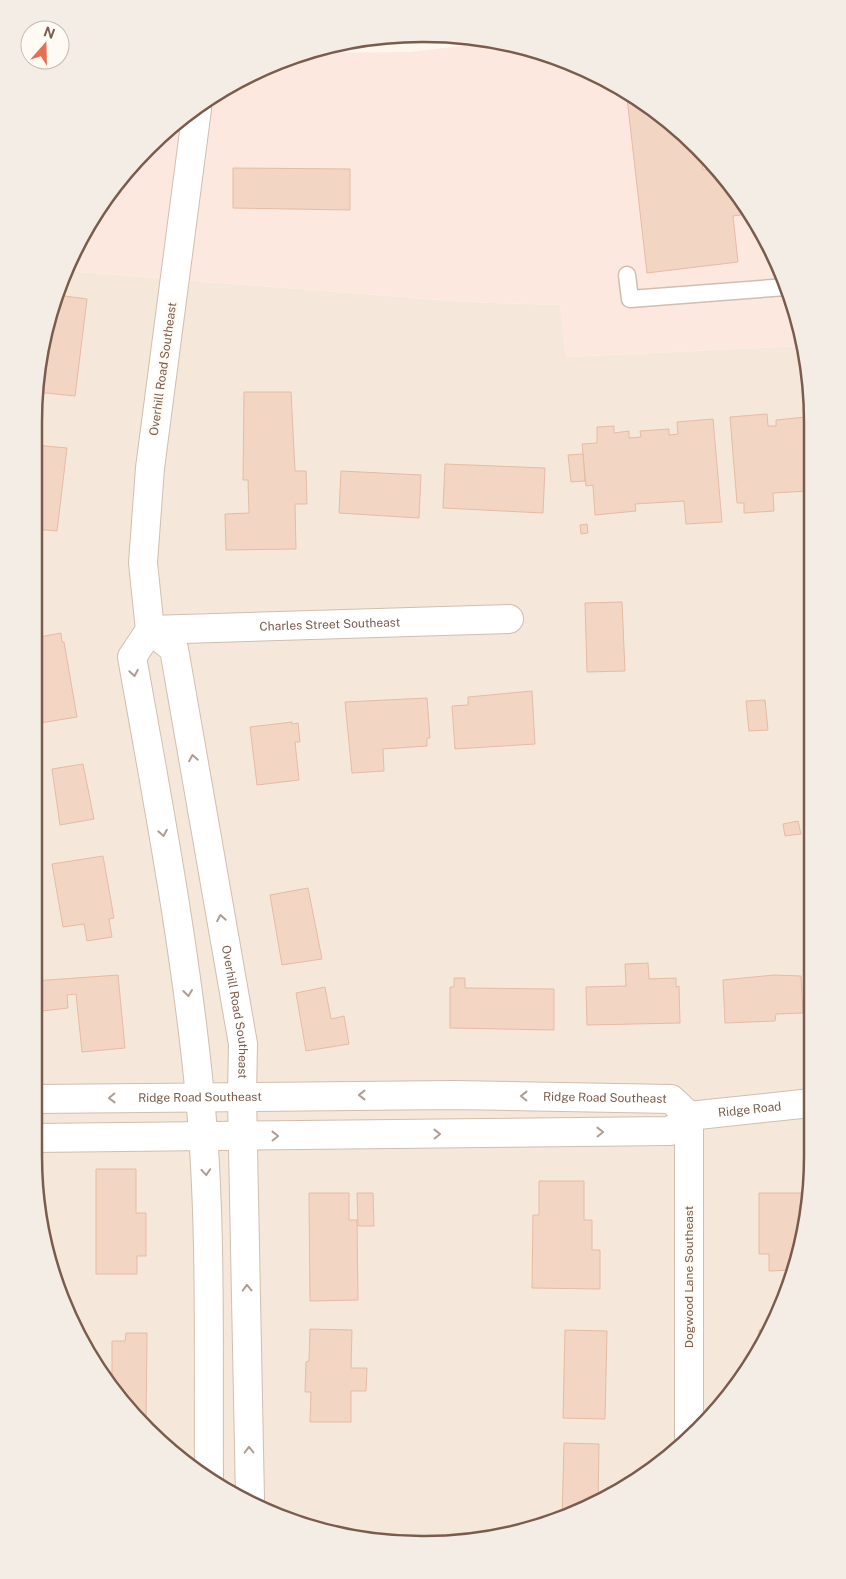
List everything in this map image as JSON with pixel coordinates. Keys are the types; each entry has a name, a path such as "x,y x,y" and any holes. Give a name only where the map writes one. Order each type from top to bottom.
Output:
{"street":[{"name":"Overhill Road Southeast","path":"196,118 150,468 143,563 150,630 174,649 244,1044 242,1096 245,1136 250,1494"},
{"name":"Charles Street Southeast","path":"150,630 509,619"},
{"path":"150,630 132,657 181,931 200,1097 206,1180 209,1470"},
{"name":"Ridge Road Southeast","path":"42,1099 454,1095 671,1099 688,1116"},
{"name":"Ridge Road","path":"688,1116 804,1104"},
{"path":"42,1138 671,1131 688,1116"},
{"name":"Dogwood Lane Southeast","path":"688,1116 689,1428"}],"lane":[{"path":"628,275 630,299 779,288"}],"shaded area":[{"path":"467,45 521,55 569,71 613,93 655,121 709,172 725,191 753,233 775,277 791,325 795,346 566,357 560,305 466,302 74,272 93,233 121,191 137,172 191,121 233,93 277,71 325,55 336,53 410,52"},
{"path":"74,272 466,302 560,305 566,357 795,346 803,398 804,423 804,1156 803,1181 796,1230 791,1254 775,1302 753,1346 725,1388 709,1407 655,1458 613,1486 569,1508 521,1524 448,1536 398,1536 349,1529 325,1524 277,1508 233,1486 191,1458 172,1442 121,1388 93,1346 71,1302 55,1254 46,1206 42,1156 42,423 43,398 50,349 55,325"}],"building":[{"path":"628,103 655,121 692,154 702,165 703,170 707,170 725,191 741,215 733,216 738,262 647,273"},
{"path":"233,168 350,169 350,210 233,208"},
{"path":"65,296 87,299 75,396 44,393 55,325"},
{"path":"244,392 291,392 295,471 306,471 307,504 295,504 296,549 226,550 225,514 249,513 248,480 243,480"},
{"path":"767,414 768,426 776,426 776,420 804,417 804,491 773,493 774,511 744,513 744,503 737,503 730,417"},
{"path":"713,419 722,522 686,524 684,501 635,504 636,511 595,515 593,485 586,486 582,444 597,443 597,427 614,426 614,433 629,431 629,438 641,437 640,431 669,429 669,435 678,434 677,422"},
{"path":"42,446 67,448 57,531 42,530"},
{"path":"583,454 585,481 571,482 568,455"},
{"path":"445,464 545,468 543,513 443,508"},
{"path":"341,471 421,475 419,518 339,513"},
{"path":"587,524 588,533 581,534 580,525"},
{"path":"622,602 625,671 587,672 585,603"},
{"path":"61,633 77,717 42,723 42,637"},
{"path":"532,691 535,744 455,749 452,706 468,705 468,697"},
{"path":"427,698 430,738 427,738 427,746 383,749 384,771 352,773 345,702"},
{"path":"765,700 768,730 749,731 746,701"},
{"path":"292,722 292,724 298,723 300,742 295,742 299,780 257,785 250,727"},
{"path":"83,764 94,819 60,825 52,769"},
{"path":"798,821 801,834 785,836 783,824"},
{"path":"103,856 114,918 109,919 112,937 87,941 84,924 63,927 52,864"},
{"path":"308,888 322,959 282,965 270,895"},
{"path":"648,963 649,979 676,978 676,987 679,986 680,1023 587,1025 586,987 626,986 625,964"},
{"path":"118,975 125,1048 82,1052 76,994 67,995 68,1008 42,1011 42,980"},
{"path":"774,975 801,976 803,1013 776,1014 775,1021 725,1023 723,980"},
{"path":"454,978 465,978 465,988 554,989 554,1030 450,1028 450,987 454,987"},
{"path":"325,987 331,1019 344,1016 349,1044 306,1051 296,993"},
{"path":"96,1169 136,1169 136,1213 146,1213 146,1256 137,1256 137,1274 96,1274"},
{"path":"539,1181 584,1181 584,1220 592,1220 592,1250 600,1250 600,1289 532,1288 533,1215 539,1215"},
{"path":"309,1193 349,1193 349,1220 357,1220 358,1300 310,1301"},
{"path":"357,1193 373,1193 374,1226 358,1226"},
{"path":"759,1193 802,1193 796,1230 786,1270 769,1271 769,1254 759,1254"},
{"path":"310,1329 352,1330 351,1368 367,1368 366,1391 351,1391 351,1422 310,1422 311,1392 305,1392 306,1362 309,1361"},
{"path":"565,1330 607,1331 605,1419 563,1418"},
{"path":"126,1333 147,1333 146,1417 112,1374 112,1341 125,1341"},
{"path":"564,1443 599,1444 598,1493 562,1510"}]}
